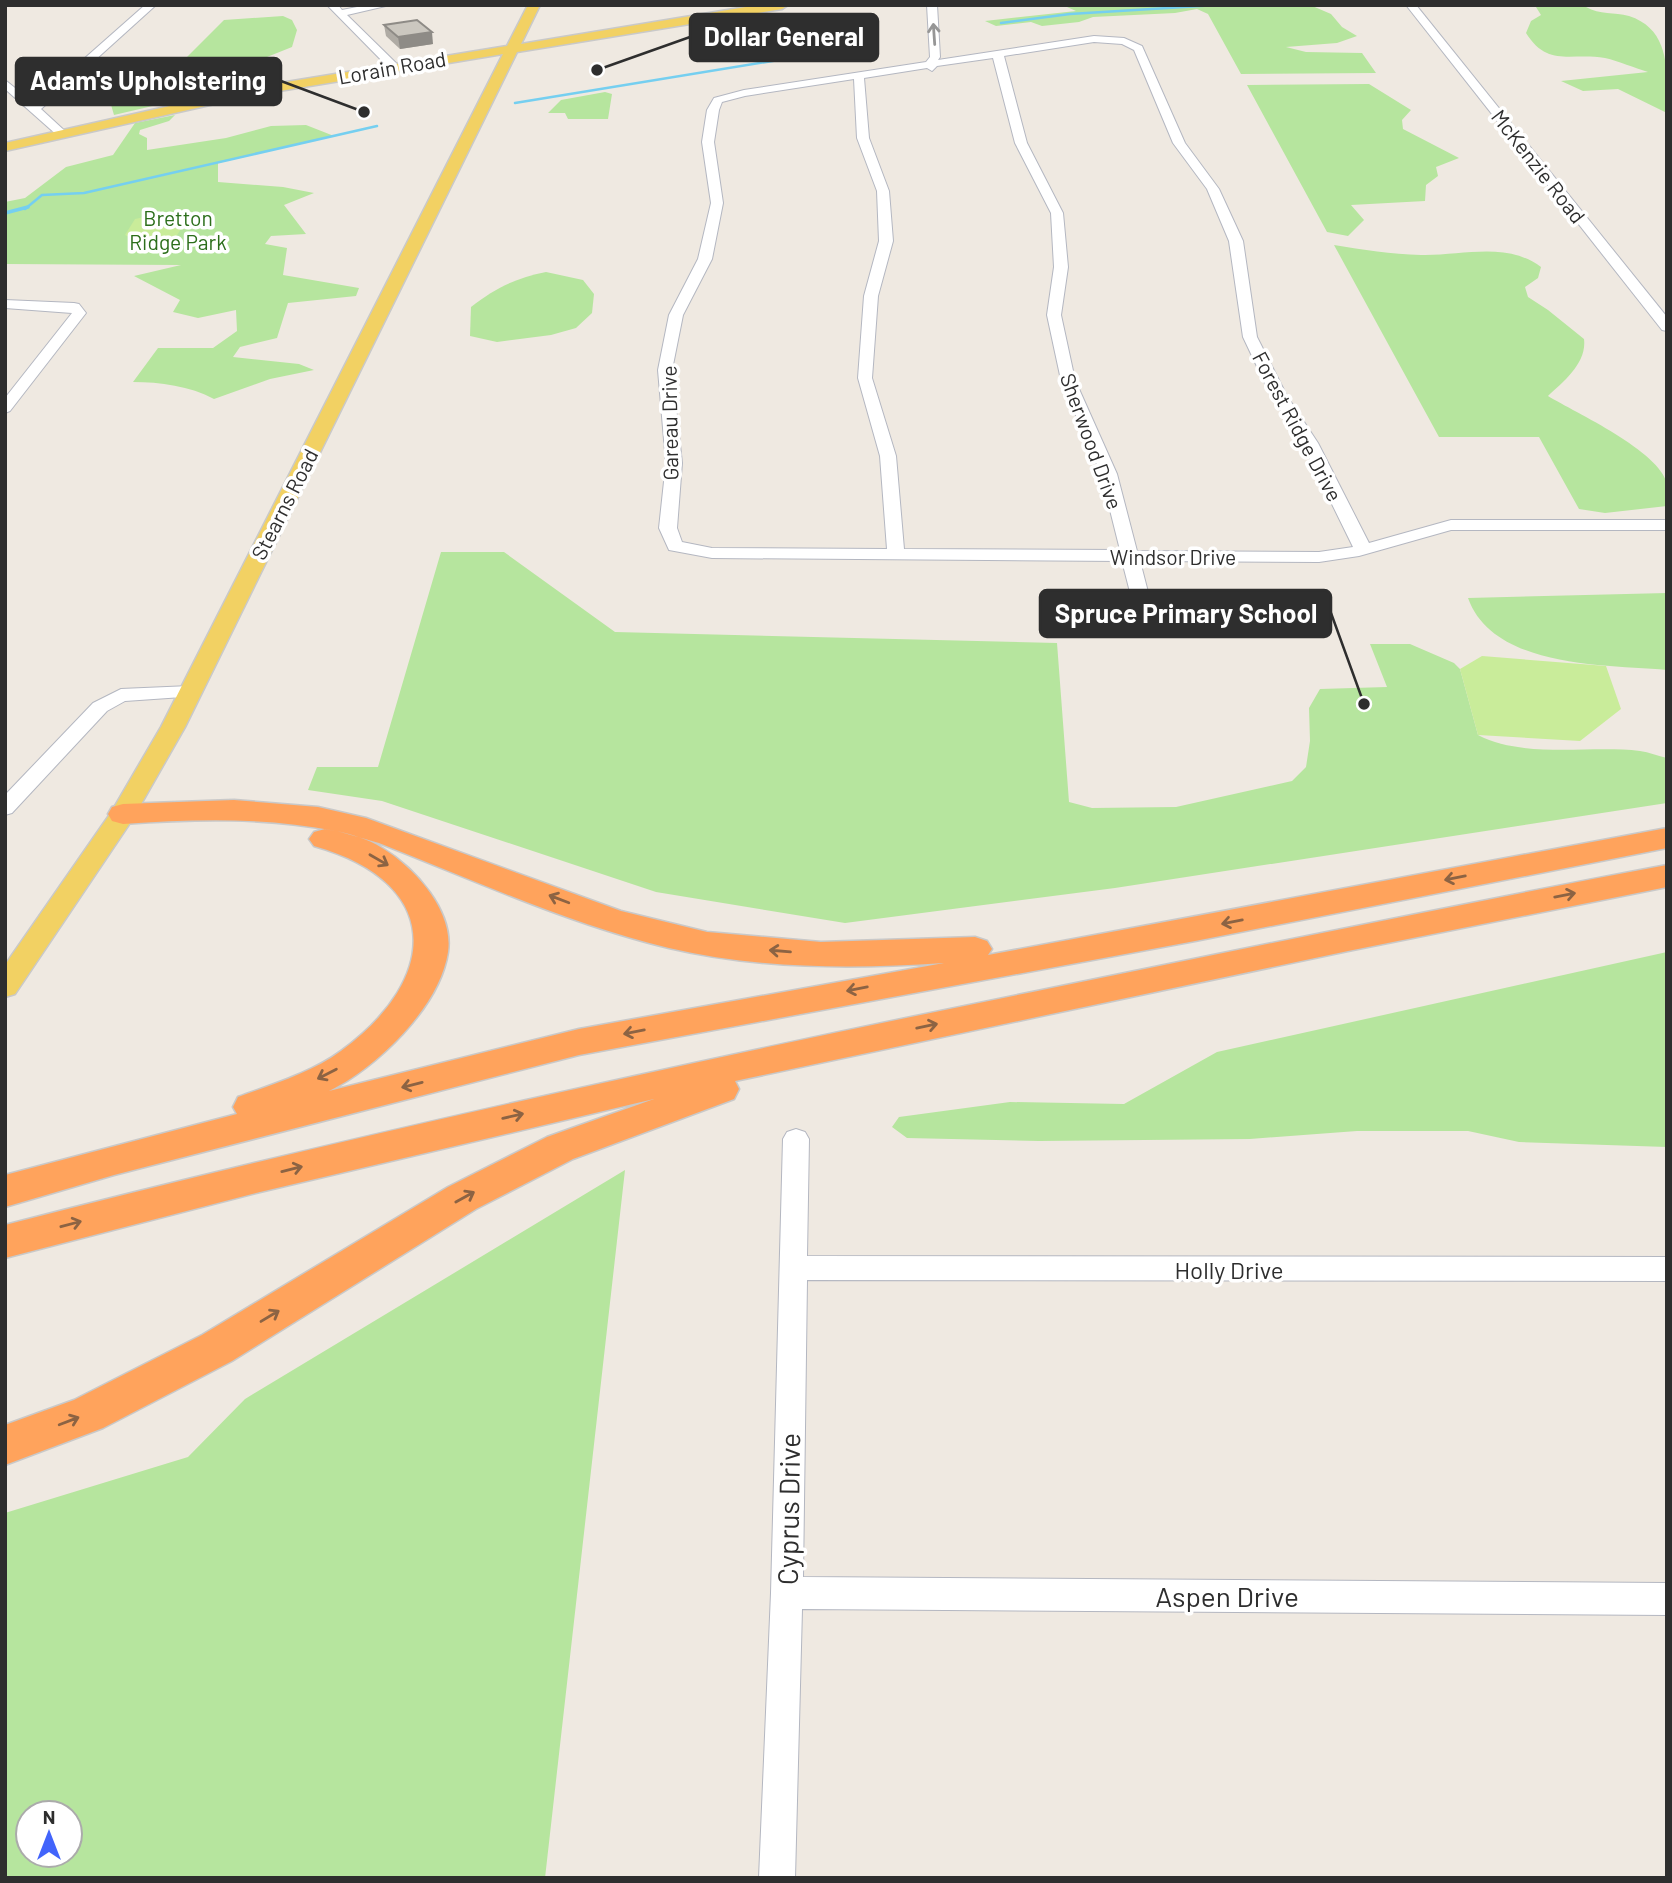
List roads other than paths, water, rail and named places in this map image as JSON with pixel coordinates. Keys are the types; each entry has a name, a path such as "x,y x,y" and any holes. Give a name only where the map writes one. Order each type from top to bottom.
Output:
{"highway":[{"path":"123,814 177,809 279,814 344,822 392,837 613,920 669,936 721,945 826,955 932,952 1141,937"},
{"path":"114,1160 297,1090 353,1061 400,1016 423,977 432,940 419,901 389,866 345,842 281,835 171,830 123,814"},
{"path":"5,1191 114,1160 579,1042 1667,838"},
{"path":"5,1242 363,1151 878,1037 1498,908 1667,876"},
{"path":"5,1445 88,1414 217,1348 462,1198 560,1149 662,1109 878,1037"}],"main road":[{"name":"Stearns Road","path":"5,987 123,814 190,692 534,5"},
{"name":"Lorain Road","path":"5,147 250,92 393,66 782,5"},
{"path":"520,32 538,38 569,38"},
{"path":"453,57 483,57 504,63"}],"street":[{"path":"34,109 150,5"},
{"path":"336,9 385,5"},
{"path":"922,5 924,58 932,64"},
{"path":"932,5 935,57 932,64"},
{"name":"McKenzie Road","path":"1411,5 1667,327"},
{"path":"336,9 393,66"},
{"name":"Forest Ridge Drive","path":"998,55 1094,39 1124,41 1138,48 1179,143 1213,188 1236,241 1250,337 1279,396 1310,443 1363,549"},
{"path":"718,100 744,93 932,64 980,60 998,55"},
{"name":"Sherwood Drive","path":"998,55 1021,143 1058,213 1061,267 1054,315 1068,380 1109,474 1148,627"},
{"path":"859,76 863,138 883,191 886,241 871,296 865,378 888,456 896,553"},
{"path":"5,83 62,134"},
{"name":"Gareau Drive","path":"675,546 668,528 674,463 665,370 676,315 705,259 717,203 708,142 713,110 718,100"},
{"path":"5,304 74,307 79,313 5,408"},
{"name":"Windsor Drive","path":"675,546 712,553 1319,557 1384,544 1427,528 1451,525 1667,526"},
{"path":"5,808 100,706 121,695 190,692"},
{"name":"Cyprus Drive","path":"777,1878 787,1593 796,1139"},
{"name":"Holly Drive","path":"792,1268 1667,1269"},
{"name":"Aspen Drive","path":"787,1593 1667,1599"}],"waterway":[{"path":"1001,23 1070,14 1217,5"},
{"path":"515,103 858,47 859,35"},
{"path":"27,207 42,195 84,193 377,126"},
{"path":"5,213 27,207"}],"place":[{"name":"Dollar General","path":"597,70"},
{"name":"Adam's Upholstering","path":"364,112"},
{"name":"Spruce Primary School","path":"1364,704"}],"park label":[{"name":"Bretton Ridge Park","path":"178,229"}]}
